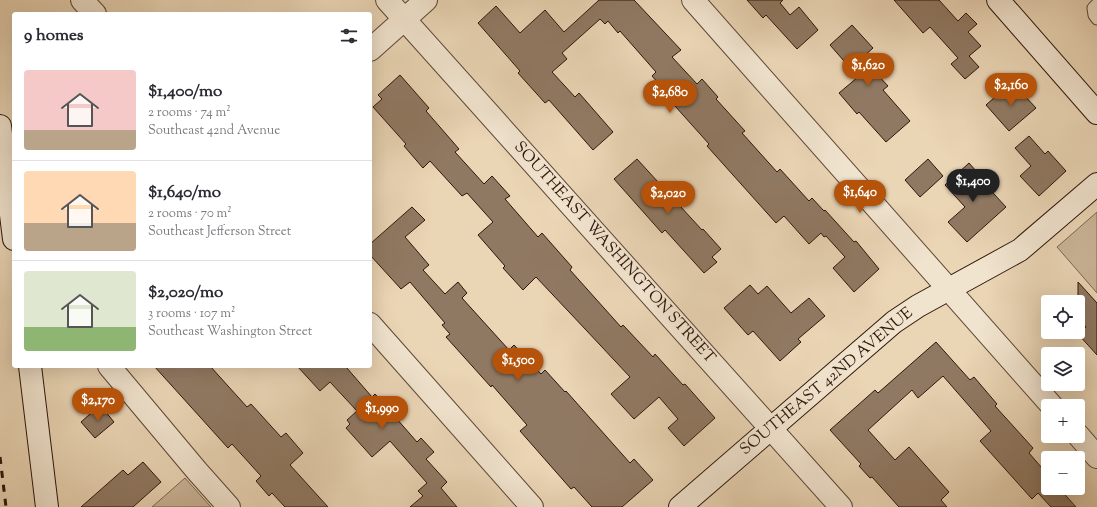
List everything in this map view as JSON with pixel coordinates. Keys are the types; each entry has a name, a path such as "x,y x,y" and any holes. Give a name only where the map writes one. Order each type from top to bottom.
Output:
{"street":[{"path":"82,0 92,12"},
{"name":"SOUTHEAST WASHINGTON STREET","path":"387,0 841,507"},
{"path":"372,48 426,0"},
{"path":"693,0 1046,399"},
{"path":"998,0 1097,113"},
{"path":"0,126 12,223"},
{"name":"SOUTHEAST 42ND AVENUE","path":"680,507 894,322 918,306 1020,250 1097,184"},
{"path":"372,326 532,507"},
{"path":"30,368 47,507"},
{"path":"111,368 229,507"},
{"path":"1085,443 1097,456"}],"lane":[{"path":"1097,4 1093,8 1094,15 1097,19"}],"shaded area":[{"path":"1097,212 1097,293 1057,247"},
{"path":"185,478 211,507 152,507"}],"building":[{"path":"599,0 634,0 681,50 672,57 697,84 702,79 718,97 716,99 745,131 742,133 777,172 780,169 809,201 812,198 824,211 825,210 854,242 856,241 879,269 854,292 833,268 845,257 826,236 824,237 821,233 809,244 784,216 776,223 707,146 709,144 666,96 668,94 652,76 656,72 620,31 618,33 608,21 605,24 600,19 562,53 567,59 552,72 575,97 579,93 613,132 593,150 549,100 545,103 518,73 520,71 478,23 496,6 520,33 545,10 564,32"},
{"path":"747,0 783,0 780,3 790,15 799,7 818,30 797,49 766,15 763,18"},
{"path":"894,0 939,0 958,21 966,13 977,24 968,32 981,46 969,56 979,67 965,79 951,64 958,58 930,27 923,33"},
{"path":"852,25 873,48 862,58 888,86 883,90 910,121 886,142 859,112 857,114 839,93 858,77 830,45"},
{"path":"400,75 429,108 426,111 459,149 455,152 484,184 492,176 510,196 505,199 538,237 542,233 572,267 570,270 621,327 623,325 653,357 655,354 683,385 685,384 715,418 684,446 668,428 678,419 659,397 634,419 611,394 630,377 536,277 523,290 503,268 505,266 478,235 493,222 467,193 462,196 430,161 423,168 404,146 406,144 373,107 382,99 378,95"},
{"path":"1012,82 1036,108 1009,131 986,105"},
{"path":"1029,136 1045,154 1048,151 1066,171 1039,196 1020,176 1031,166 1015,148"},
{"path":"637,159 721,249 712,257 717,262 704,273 665,230 662,233 614,179"},
{"path":"928,159 943,176 920,197 905,180"},
{"path":"969,163 984,180 982,181 1006,207 967,242 948,222 965,207 945,185"},
{"path":"412,207 425,220 405,237 429,265 423,270 445,294 458,282 467,293 462,298 509,350 514,345 541,374 545,370 565,392 566,391 630,463 634,459 653,480 622,507 592,507 574,487 571,489 520,431 527,425 492,385 491,387 446,337 450,334 442,325 445,323 410,282 401,289 372,257 372,242"},
{"path":"1078,282 1097,303 1097,355 1083,339 1085,339 1086,327 1085,295 1078,295"},
{"path":"750,285 758,294 767,286 791,313 809,298 825,316 798,339 801,342 780,361 753,331 748,335 724,308"},
{"path":"936,342 970,380 974,377 997,404 995,406 1033,448 1029,453 1041,467 1041,495 1065,495 1076,507 1051,507 1038,493 1032,499 980,441 991,431 943,376 918,398 912,390 868,430 895,460 909,447 949,492 941,500 947,507 899,507 872,477 870,478 859,466 861,464 830,430 875,390 878,393"},
{"path":"156,368 212,368 247,407 251,404 281,437 286,433 303,453 290,465 328,507 285,507 272,493 269,496 256,481 261,476 232,444 228,448"},
{"path":"299,368 347,368 372,397 375,394 417,442 421,438 434,452 426,459 447,482 441,488 457,507 410,507 423,496 418,491 427,483 390,441 372,457 346,428 350,424 347,420 357,411 330,382 320,391"},
{"path":"100,405 114,422 95,438 81,422"},
{"path":"143,462 161,482 133,507 81,507 123,470 128,475"}],"railway":[{"path":"0,457 6,507"}]}
